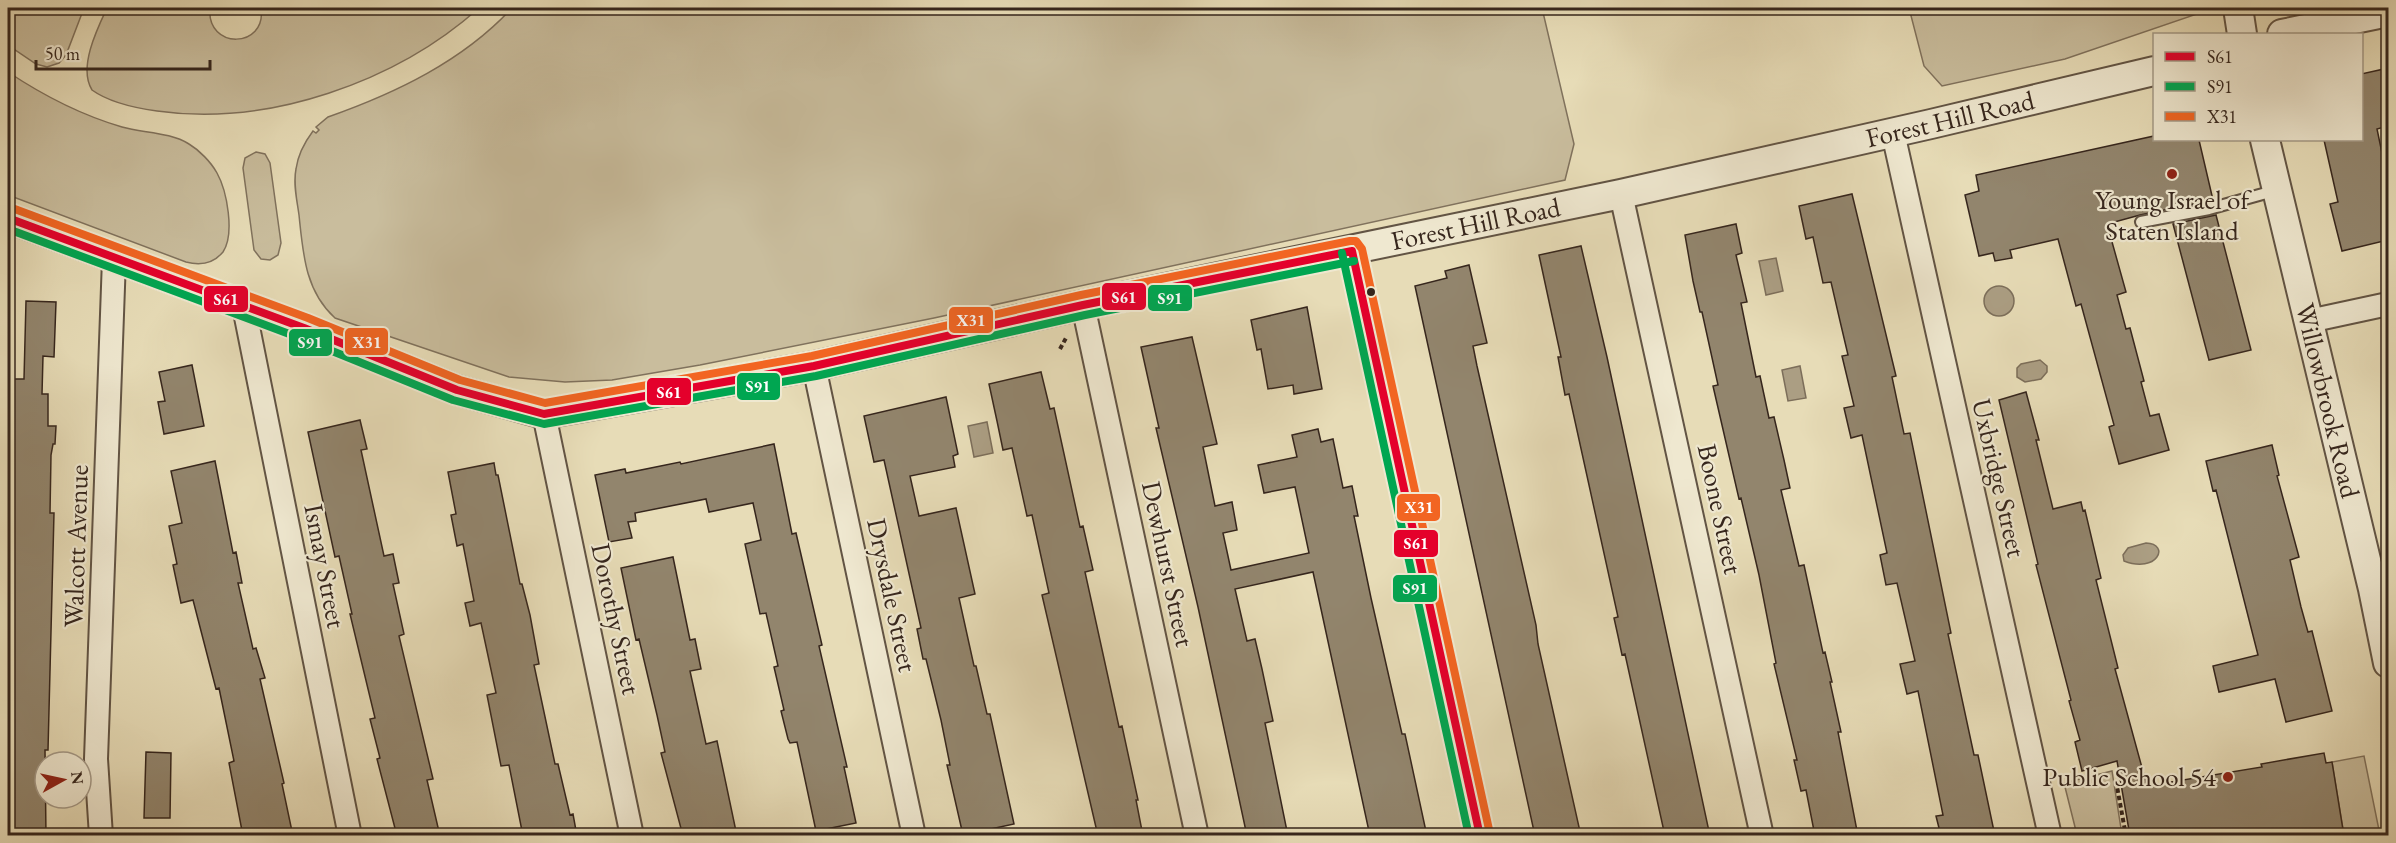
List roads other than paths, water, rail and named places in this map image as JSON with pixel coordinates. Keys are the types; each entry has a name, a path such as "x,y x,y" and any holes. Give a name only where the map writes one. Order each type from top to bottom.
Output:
{"street":[{"path":"2238,8 2242,33"},
{"path":"2287,33 2388,12"},
{"name":"Forest Hill Road","path":"8,218 304,328 457,390 544,414 814,366 1083,305 1621,194 2153,71"},
{"name":"Uxbridge Street","path":"1893,133 2050,836"},
{"name":"Willowbrook Road","path":"2265,141 2309,321 2381,588 2388,663"},
{"name":"Boone Street","path":"1621,194 1762,836"},
{"path":"1352,251 1480,836"},
{"name":"Walcott Avenue","path":"100,836 96,759 114,259"},
{"path":"2309,321 2388,304"},
{"name":"Dewhurst Street","path":"1083,305 1197,836"},
{"name":"Ismay Street","path":"244,307 350,836"},
{"name":"Drysdale Street","path":"814,366 914,836"},
{"name":"Dorothy Street","path":"544,414 632,836"}],"lane":[{"path":"2141,222 2209,209 2277,189"}],"place":[{"name":"Young Israel of Staten Island","path":"2172,174"},
{"name":"Public School 54","path":"2228,777"}]}
